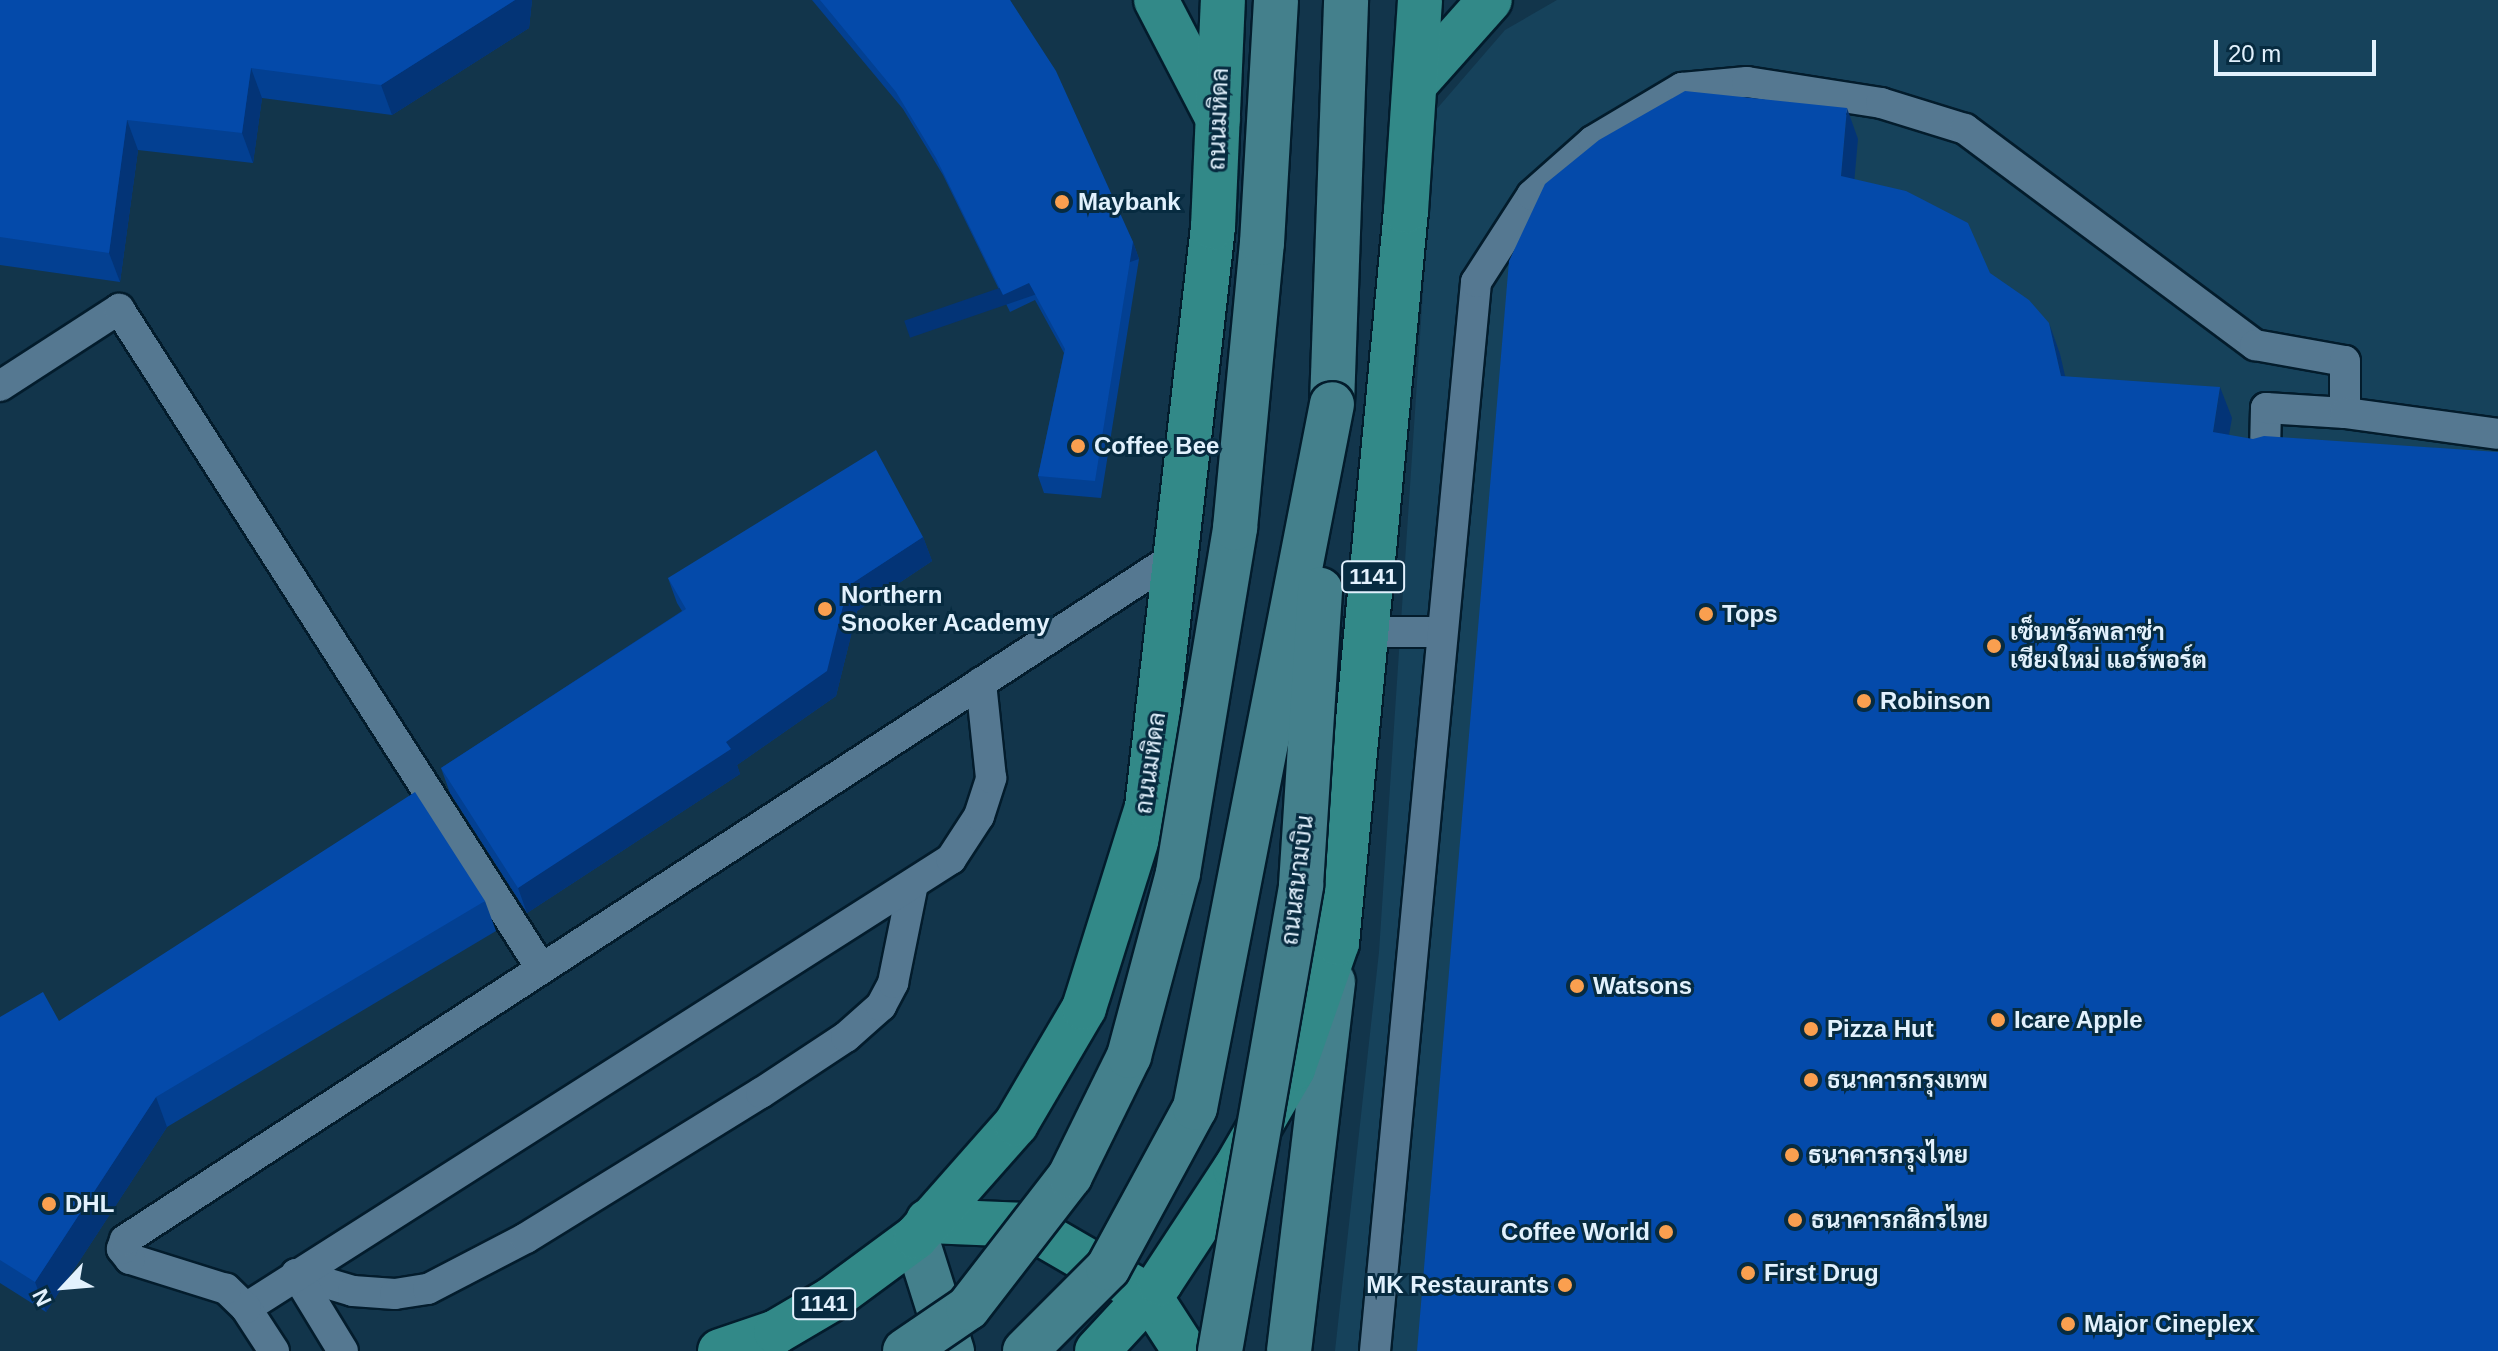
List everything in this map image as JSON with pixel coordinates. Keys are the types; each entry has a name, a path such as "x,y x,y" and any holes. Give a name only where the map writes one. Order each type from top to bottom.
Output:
{"main road":[{"path":"1156,0 1219,121"},
{"name":"ถนนมหิดล","path":"720,1351 776,1332 832,1299 922,1229 1016,1124 1084,1008 1147,807 1213,227 1223,0"},
{"name":"ถนนมหิดล","path":"905,1351 968,1308 1070,1176 1129,1056 1178,873 1235,528 1262,243 1276,0"},
{"name":"1141","path":"1025,1351 1108,1268 1195,1108 1332,404 1346,0"},
{"name":"1141","path":"1097,1351 1150,1297 1235,1169 1293,1069 1337,943 1369,632 1416,83 1420,0"},
{"path":"1416,83 1490,0"},
{"name":"ถนนสนามบิน","path":"1220,1351 1301,885 1332,404"},
{"name":"ถนนสนามบิน","path":"1289,1351 1337,943"},
{"path":"952,1351 922,1229 1026,1225 1150,1297 1185,1351"}],"lane":[{"path":"1375,1351 1476,282 1532,195 1593,141 1682,88 1747,82 1881,103 1965,129 2255,345 2345,361 2345,413"},
{"path":"0,386 119,309 541,968"},
{"path":"2265,452 2266,408 2345,413 2498,434"},
{"path":"274,1351 246,1308 210,1280 130,1259 122,1249 125,1240 1176,556"},
{"path":"1369,632 1442,632"},
{"path":"246,1308 913,884 959,850 984,804 990,763 981,683"},
{"path":"296,1274 353,1291 395,1294 428,1289 526,1238 761,1093 881,1006 893,983 913,884"},
{"path":"296,1274 343,1351"}],"shaded area":[{"name":"เซ็นทรัลพลาซ่า เชียงใหม่ แอร์พอร์ต","path":"1557,0 2498,0 2498,1351 1335,1351 1379,952 1435,111 1505,30"}],"building":[{"path":"0,0 515,0 381,85 251,68 242,133 127,120 109,253 0,237"},
{"path":"820,0 1010,0 1056,71 1133,242 1095,481 1038,476 1065,349 1029,283 1003,295 936,158 896,92"},
{"name":"เซ็นทรัลพลาซ่า เชียงใหม่ แอร์พอร์ต","path":"1685,91 1847,108 1841,176 1906,191 1968,223 1990,273 2029,300 2049,323 2061,376 2220,387 2213,432 2253,439 2264,436 2498,452 2498,1351 1417,1351 1509,261 1545,184 1599,140"},
{"path":"876,450 923,537 848,586 827,671 726,742 731,749 518,888 441,768 686,609 668,578"},
{"path":"415,792 485,901 156,1097 35,1282 0,1260 0,1017 43,992 59,1021"}],"place":[{"name":"Maybank","path":"1062,202"},
{"name":"Coffee Bee","path":"1078,446"},
{"name":"Northern Snooker Academy","path":"825,609"},
{"name":"Tops","path":"1706,614"},
{"name":"เซ็นทรัลพลาซ่า เชียงใหม่ แอร์พอร์ต","path":"1994,646"},
{"name":"Robinson","path":"1864,701"},
{"name":"Watsons","path":"1577,986"},
{"name":"Icare Apple","path":"1998,1020"},
{"name":"Pizza Hut","path":"1811,1029"},
{"name":"ธนาคารกรุงเทพ","path":"1811,1080"},
{"name":"ธนาคารกรุงไทย","path":"1792,1155"},
{"name":"DHL","path":"49,1204"},
{"name":"ธนาคารกสิกรไทย","path":"1795,1220"},
{"name":"Coffee World","path":"1666,1232"},
{"name":"First Drug","path":"1748,1273"},
{"name":"MK Restaurants","path":"1565,1285"},
{"name":"Major Cineplex","path":"2068,1324"}]}
